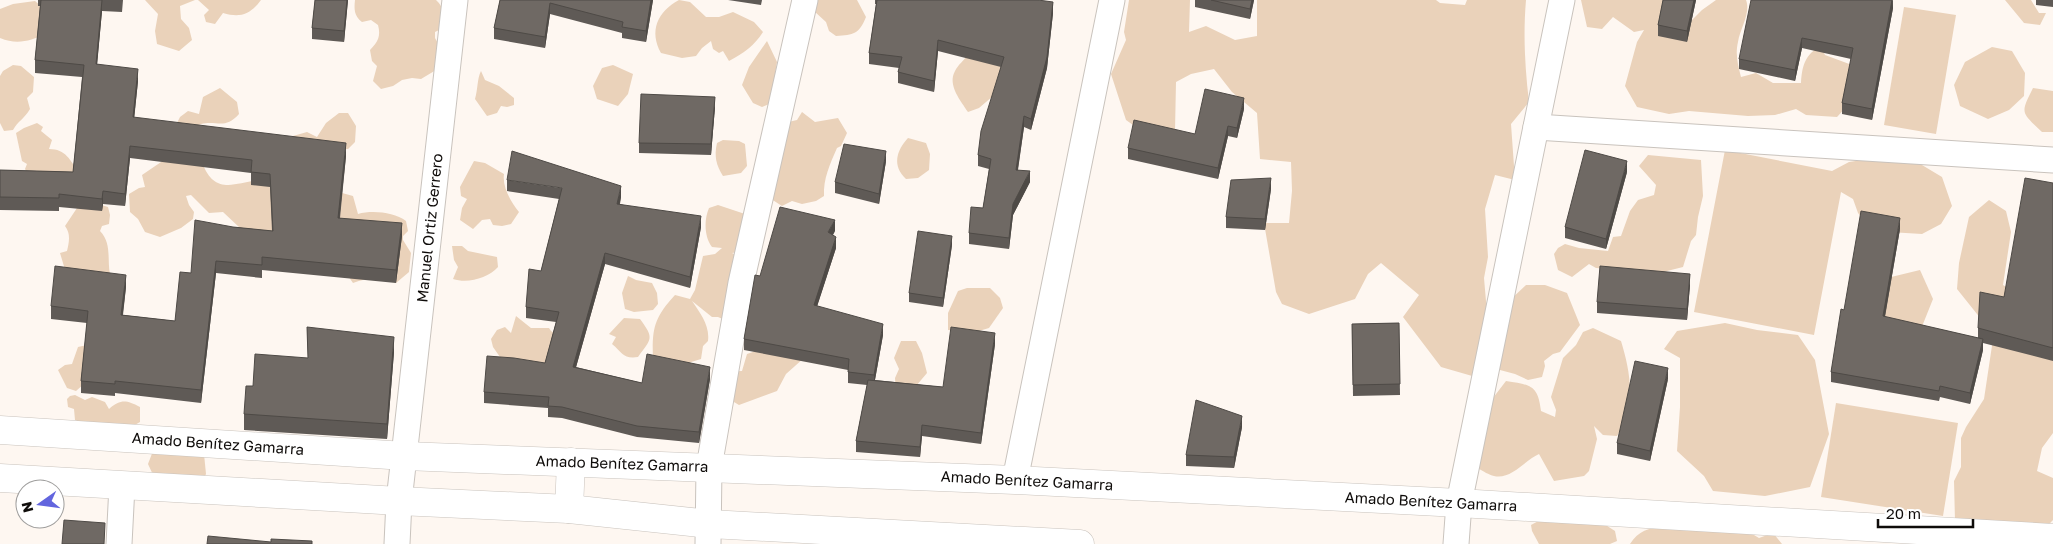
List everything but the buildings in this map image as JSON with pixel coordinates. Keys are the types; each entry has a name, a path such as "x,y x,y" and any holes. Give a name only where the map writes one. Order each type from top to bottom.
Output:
{"main road":[{"name":"Amado Benítez Gamarra","path":"0,430 405,456 1015,480 1459,503 1859,535 2053,538"},
{"path":"569,509 571,462"},
{"path":"0,478 399,502 569,509 709,534 1080,544"}],"street":[{"name":"Manuel Ortiz Gerrero","path":"399,502 454,0"},
{"path":"709,534 710,467 740,283 805,0"},
{"path":"1015,480 1112,0"},
{"path":"1456,544 1459,503 1562,0"},
{"path":"1536,127 2053,160"},
{"path":"119,544 122,486"},
{"path":"397,544 399,502"}],"shaded area":[{"path":"145,0 195,0 180,6 181,19 189,28 192,40 179,51 157,44 155,31 158,14"},
{"path":"198,0 261,0 253,9 244,14 223,13 215,24 206,22 204,15 209,10"},
{"path":"355,0 436,0 441,6 444,16 443,28 435,32 435,38 440,47 436,70 421,79 402,80 393,86 381,89 373,81 377,66 372,61 370,50 378,39 378,25 371,20 362,22 359,20 355,12"},
{"path":"679,0 690,2 706,17 719,17 733,12 754,22 763,32 748,49 729,61 723,51 719,53 713,49 711,41 696,56 682,58 661,53 657,45 657,23 665,10"},
{"path":"818,0 857,0 866,17 861,27 855,32 836,36 829,31 826,22 814,11"},
{"path":"1129,0 1190,0 1189,32 1206,26 1235,40 1257,36 1257,0 1436,0 1440,3 1465,5 1467,0 1526,0 1525,51 1529,102 1511,124 1515,180 1495,175 1485,209 1488,257 1484,278 1493,382 1441,367 1403,317 1419,295 1381,263 1368,274 1355,299 1309,314 1282,304 1276,292 1264,223 1289,223 1292,191 1291,162 1260,159 1257,113 1232,92 1214,69 1191,74 1176,82 1175,131 1157,142 1126,120 1111,74 1126,40 1124,32"},
{"path":"1581,0 1665,0 1680,32 1702,10 1716,0 1746,0 1746,16 1739,37 1737,51 1741,77 1756,73 1773,83 1801,83 1805,61 1811,53 1821,46 1825,55 1852,65 1849,104 1837,117 1806,115 1796,109 1775,115 1748,116 1689,111 1669,114 1637,107 1625,86 1637,42 1644,30 1634,32 1613,17 1602,29 1587,27"},
{"path":"2005,0 2031,0 2039,13 2046,13 2040,25 2024,23"},
{"path":"35,1 49,13 46,34 34,39 18,42 0,38 0,9 13,4"},
{"path":"1904,7 1956,15 1936,134 1884,125"},
{"path":"767,41 777,62 774,81 779,100 762,107 753,103 742,85 749,67"},
{"path":"1992,47 2012,51 2025,73 2024,96 2009,110 1988,119 1960,106 1954,85 1965,62"},
{"path":"968,55 1003,58 1007,84 979,108 968,112 956,93 953,76 956,69"},
{"path":"13,65 21,66 34,77 33,92 27,98 30,109 28,112 13,130 4,131 0,123 0,76 3,71"},
{"path":"613,65 633,74 628,94 618,106 597,99 593,86 602,68"},
{"path":"481,71 485,80 499,86 514,98 514,105 501,106 497,113 487,116 475,99"},
{"path":"220,88 237,102 239,114 234,119 225,123 201,124 191,131 176,125 180,117 188,111 199,114 203,97"},
{"path":"2033,88 2053,91 2053,132 2042,132 2026,116 2026,103"},
{"path":"802,112 815,122 838,118 847,133 841,146 837,148 830,166 826,178 824,196 816,201 802,204 792,201 782,206 768,197 784,123 797,120"},
{"path":"339,113 348,113 356,126 355,142 348,149 288,154 293,136 307,132 317,137 326,123"},
{"path":"37,123 43,127 41,131 52,140 49,149 55,149 64,153 79,173 31,179 25,169 27,164 22,161 16,133"},
{"path":"908,138 926,143 930,154 929,170 918,178 906,179 897,164 898,153"},
{"path":"723,140 739,141 745,144 747,166 741,173 723,176 717,164 716,152 717,143"},
{"path":"1725,150 1832,171 1849,162 1888,156 1917,162 1942,177 1952,206 1941,224 1922,234 1873,231 1858,213 1853,199 1841,192 1814,335 1694,312"},
{"path":"1648,155 1701,160 1703,196 1696,235 1691,241 1683,267 1659,273 1596,268 1589,264 1572,277 1558,270 1554,254 1558,248 1565,244 1579,248 1608,251 1613,237 1621,236 1630,211 1638,200 1654,195 1656,185 1639,166"},
{"path":"164,160 202,162 214,181 222,184 230,185 269,180 284,246 240,228 223,212 209,213 191,195 186,196 194,212 193,219 181,228 160,237 145,232 138,219 130,212 129,194 145,187 142,175"},
{"path":"474,161 485,163 504,174 506,189 519,212 511,224 493,225 490,219 482,220 473,229 460,220 462,208 467,199 461,196 460,187"},
{"path":"335,191 353,196 358,214 370,212 383,213 406,221 408,231 403,236 403,240 411,253 409,272 396,283 374,278 353,283 346,273"},
{"path":"1989,200 2006,211 2011,232 2003,285 2019,295 2053,350 2053,433 2042,448 2037,471 2053,478 2053,520 2030,544 1955,521 1954,481 1961,467 1961,438 1984,399 1993,339 1989,329 1957,289 1959,263 1969,217"},
{"path":"81,202 92,202 108,207 110,215 109,224 102,226 100,231 108,246 110,274 66,273 60,253 67,251 69,235 65,226"},
{"path":"718,205 748,215 740,252 732,253 736,255 727,321 718,317 712,317 692,301 704,320 708,335 708,341 703,346 701,359 675,367 653,362 655,325 662,311 675,295 690,299 695,290 703,256 715,254 722,248 712,247 707,238 706,228 706,217 709,208"},
{"path":"452,246 462,246 468,251 497,257 498,267 489,274 477,279 465,281 453,279 458,267 454,260"},
{"path":"1920,270 1933,299 1921,329 1895,342 1861,293 1887,278"},
{"path":"628,276 636,280 652,283 657,293 658,304 653,310 634,312 625,309 622,293"},
{"path":"1526,285 1545,285 1567,293 1580,325 1560,352 1553,354 1544,361 1545,366 1542,377 1528,380 1500,370 1498,357 1509,301"},
{"path":"967,288 990,288 1000,298 1003,308 989,328 972,333 948,330 948,313 958,291"},
{"path":"516,316 531,328 549,328 562,338 553,373 500,357 493,347 491,339 497,330 505,327 511,333"},
{"path":"624,318 640,319 648,331 648,342 638,357 626,356 612,344 616,337 609,334"},
{"path":"1725,323 1757,330 1798,335 1815,360 1829,434 1810,487 1765,496 1713,491 1704,476 1677,451 1680,407 1680,358 1664,349 1677,331"},
{"path":"1593,328 1621,341 1630,389 1627,412 1617,436 1603,435 1594,426 1597,439 1589,471 1584,476 1554,481 1539,454 1506,475 1494,476 1479,469 1478,457 1486,407 1506,381 1527,385 1532,388 1538,396 1541,411 1555,417 1556,410 1551,397 1563,358 1576,345 1583,332"},
{"path":"901,341 916,341 922,353 927,373 916,386 896,393 895,378 899,369 894,358"},
{"path":"87,345 85,383 76,391 67,388 58,370 65,365 72,364 78,347"},
{"path":"765,348 804,358 786,374 777,391 739,405 717,392 714,372 742,371 747,354"},
{"path":"75,395 85,400 92,397 105,402 109,409 120,402 127,402 140,407 140,422 133,426 83,424 75,420 74,409 68,407 67,399"},
{"path":"1836,403 1958,423 1943,516 1821,497"},
{"path":"153,451 204,454 206,474 202,482 155,479 148,464"},
{"path":"1544,518 1601,522 1615,531 1617,541 1610,544 1539,544 1531,525"},
{"path":"1703,523 1744,529 1759,538 1773,533 1782,544 1630,544 1636,537 1650,529 1666,528 1691,531"}]}
